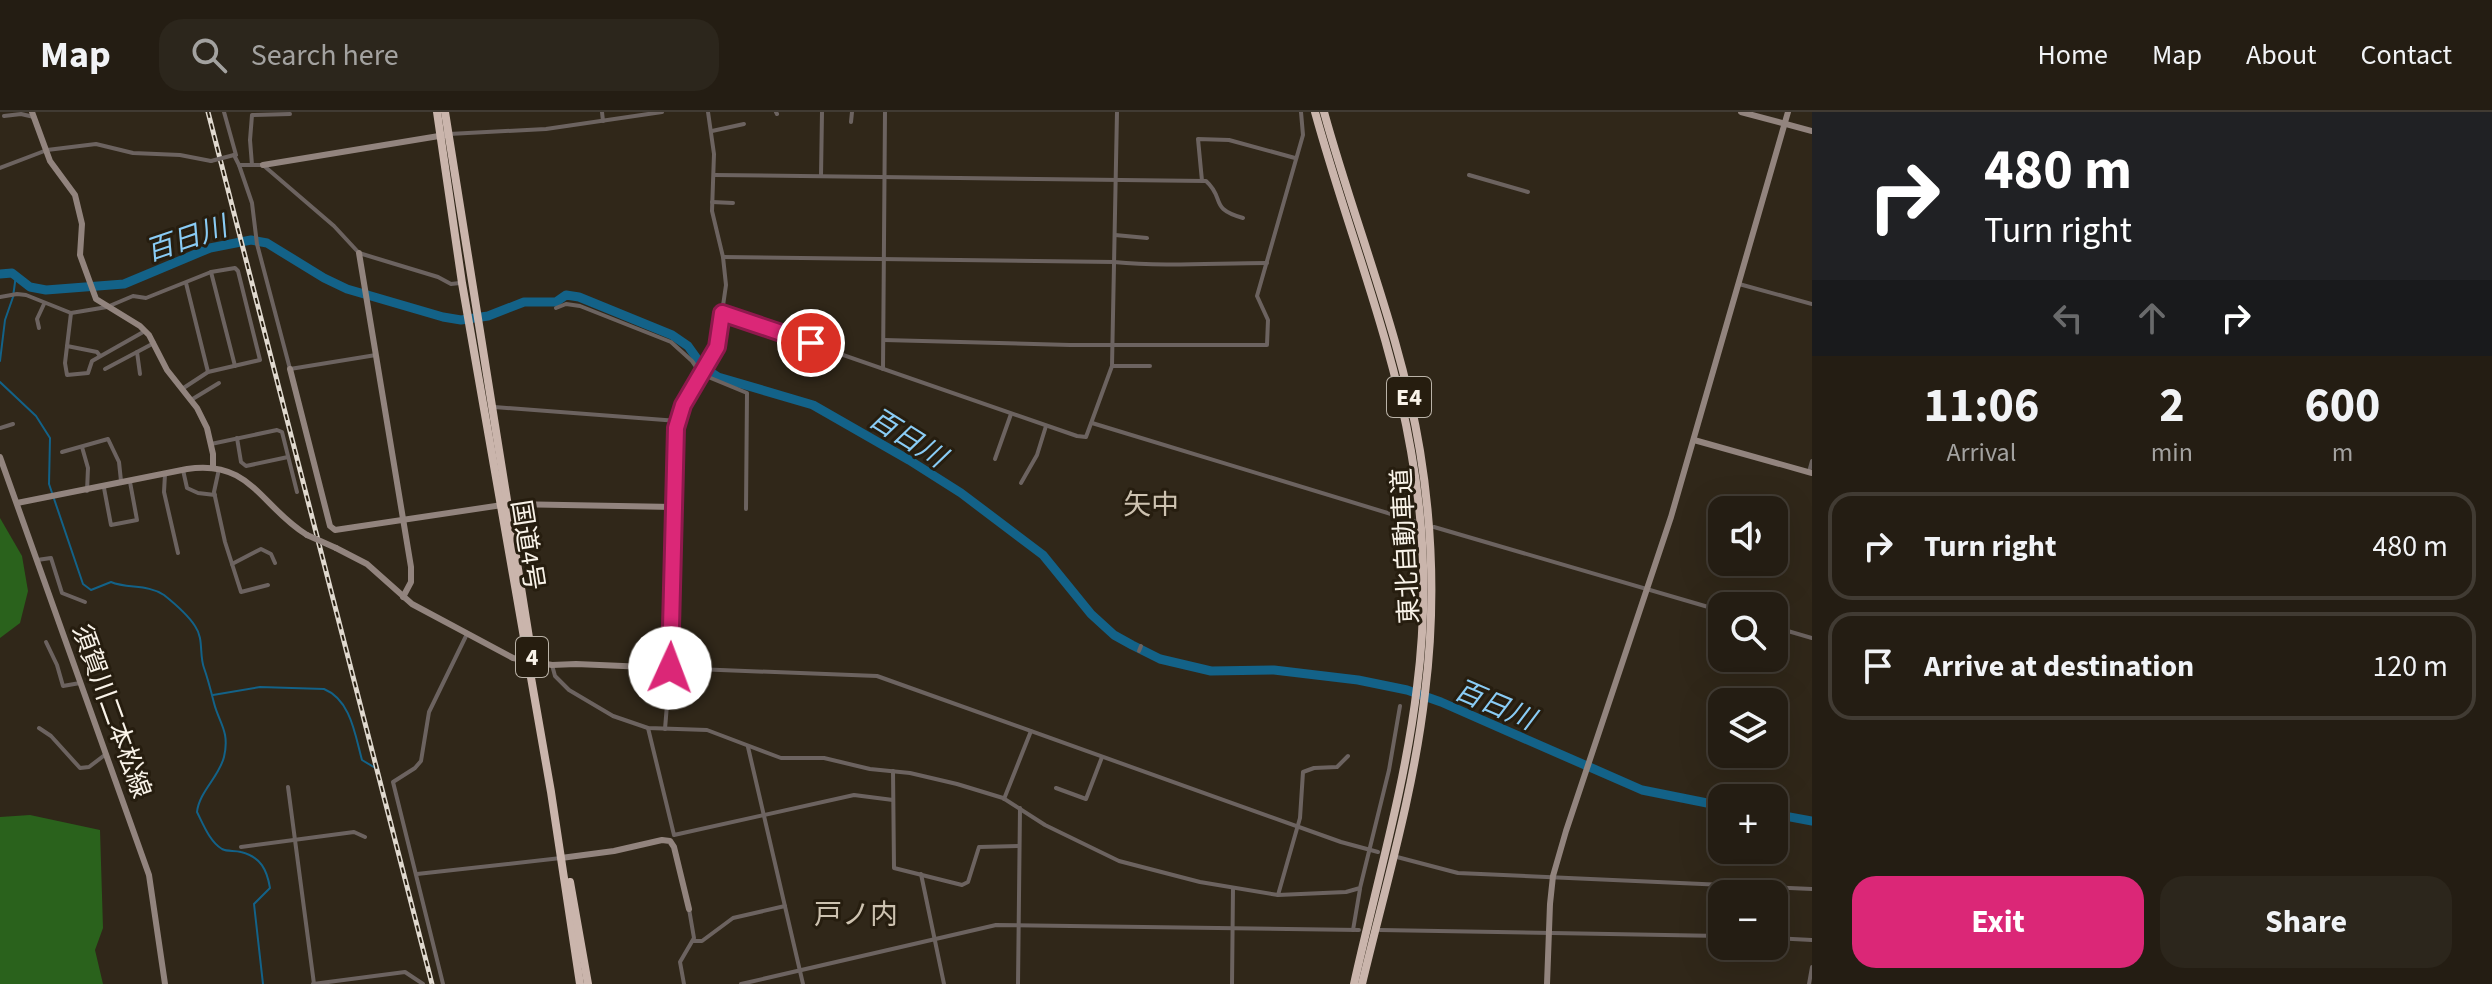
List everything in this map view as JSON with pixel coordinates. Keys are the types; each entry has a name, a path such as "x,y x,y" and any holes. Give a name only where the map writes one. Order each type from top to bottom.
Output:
{"highway":[{"name":"国道4号","path":"437,112 445,135 477,313 475,331 563,858 588,984"},
{"name":"国道4号","path":"445,112 462,283 467,314 475,331 494,407 505,505"},
{"name":"東北自動車道","path":"1315,112 1384,337 1412,453 1422,569 1421,691"},
{"name":"東北自動車道","path":"1324,112 1392,334 1420,450 1427,498 1431,591 1409,785 1362,984"},
{"name":"東北自動車道","path":"1354,984 1419,709"},
{"name":"国道4号","path":"563,858 580,984"}],"street":[{"path":"224,112 252,203 256,241 330,526 339,530 505,505 674,507"},
{"path":"602,112 603,121"},
{"path":"239,165 263,165 445,135 546,129 662,112"},
{"path":"665,729 670,668 678,421 683,405 709,363 719,339 726,285 723,257 713,222 712,131 708,112"},
{"path":"821,176 822,112"},
{"path":"851,122 852,112"},
{"path":"883,369 885,112"},
{"path":"722,313 1046,426 1086,437 1112,366 1117,112"},
{"path":"884,340 1267,345 1268,320 1257,296 1304,127 1301,112"},
{"path":"1741,112 1812,131"},
{"path":"1547,984 1553,876 1694,440 1788,112"},
{"path":"4,116 33,114 50,161 75,195 82,224 80,255 94,294 99,302 145,331 167,370 191,400 207,428 216,468 215,495 241,592 268,585"},
{"path":"252,165 252,115 290,114"},
{"path":"712,131 744,124"},
{"path":"1202,181 1198,139 1229,140 1296,158"},
{"path":"0,168 47,150 96,144 133,153 180,155 211,161 235,155"},
{"path":"263,165 334,226 359,253 438,277 451,284 462,283"},
{"path":"714,175 1202,181 1209,182 1219,208 1243,218"},
{"path":"1469,175 1528,192"},
{"path":"712,202 733,203"},
{"path":"1115,235 1147,238"},
{"path":"359,253 412,575 403,597"},
{"path":"723,257 1114,262 1167,266 1267,263"},
{"path":"0,297 14,294 71,313 107,307 128,298 146,298 211,272 231,268 238,271 260,360 208,372 182,389"},
{"path":"211,272 235,366"},
{"path":"186,283 208,372"},
{"path":"1739,284 1812,304"},
{"path":"39,328 37,319 44,304"},
{"path":"556,308 566,304 580,306 671,342 702,373 747,393 746,509"},
{"path":"71,313 65,363 67,375 88,373 92,361 145,331"},
{"path":"105,369 154,343"},
{"path":"67,346 97,352 100,356"},
{"path":"137,352 140,374"},
{"path":"290,369 376,355"},
{"path":"1112,366 1150,366"},
{"path":"191,400 219,383"},
{"path":"494,407 678,421"},
{"path":"995,459 1011,414"},
{"path":"1092,423 1414,521"},
{"path":"0,428 13,424"},
{"path":"1021,483 1037,455 1046,426"},
{"path":"211,444 277,430 282,432 297,492"},
{"path":"237,438 241,462 246,466 288,457"},
{"path":"62,452 108,439 119,462 121,483"},
{"path":"1694,440 1810,472 1812,461"},
{"path":"82,447 88,468 87,491"},
{"name":"須賀川二本松線","path":"0,457 149,875 165,984"},
{"path":"17,503 183,470 216,468 245,478 290,524 367,564 426,613 513,658 552,665 877,676 1378,852"},
{"path":"183,470 187,488 215,495"},
{"path":"165,474 164,492 178,553"},
{"path":"104,488 111,525 137,520 130,482"},
{"path":"1434,527 1708,607"},
{"path":"232,564 261,549 271,554 275,563"},
{"path":"37,560 51,558 62,593 85,602"},
{"path":"1788,631 1812,638"},
{"path":"443,984 393,781 421,761 429,712 467,634"},
{"path":"46,642 63,686 80,683"},
{"path":"552,665 555,676 569,690 613,716 648,728 707,730 781,758 824,758 934,778 1004,799 1045,825 1119,861 1233,888 1278,895 1346,892 1360,888"},
{"path":"741,984 996,925 1356,930 1360,888 1389,770 1400,706"},
{"path":"39,728 51,736 80,768 89,767 106,754"},
{"path":"648,728 694,927 693,941 680,962 684,984"},
{"path":"1004,799 1031,731"},
{"path":"748,747 803,984"},
{"path":"1278,895 1298,826 1303,772 1337,767 1348,756"},
{"path":"1056,788 1086,799 1102,757"},
{"path":"893,771 892,866 895,869 965,885 979,847 1019,846"},
{"path":"288,787 314,984 359,981 405,972 423,984"},
{"path":"417,874 614,851 854,795 893,800"},
{"path":"1018,984 1020,808"},
{"path":"241,847 354,832 365,837"},
{"path":"1397,857 1458,873 1812,889"},
{"path":"921,874 944,984"},
{"path":"1232,984 1233,888"},
{"path":"693,941 702,941 733,918 785,906"},
{"path":"1380,930 1708,936"},
{"path":"1788,939 1812,940"},
{"path":"1809,984 1812,967"}],"green space":[{"path":"0,518 22,556 28,591 20,623 0,638"},
{"path":"30,815 100,830 103,928 95,950 103,984 0,984 0,817"}],"waterway":[{"name":"百日川","path":"0,274 12,273 30,287 46,290 124,284 210,248 251,240 267,243 347,289 443,317 461,320 488,316 524,302 556,302 566,295 579,297 672,335 688,346 703,367 718,377 813,405 909,460 961,493 1043,555 1091,614 1114,635 1160,659 1211,671 1274,670 1358,680 1407,690 1642,790 1708,803"},
{"path":"0,361 5,320 16,275"},
{"path":"0,382 36,416 50,438 49,484 83,584 91,590 111,582 158,592 181,609 198,631 203,663 226,740 224,757 201,798 197,812 218,846 254,857 267,875 270,888 254,904 263,984"},
{"path":"213,695 260,687 324,689 333,694 346,710 362,760 377,769"},
{"name":"百日川","path":"1788,817 1812,821"}],"railway":[{"path":"208,112 432,984"}],"district":[{"name":"矢中","path":"1151,504"},
{"name":"戸ノ内","path":"856,914"}],"route":[{"path":"670,668 676,428 683,405 717,347 722,313 811,343"}]}
